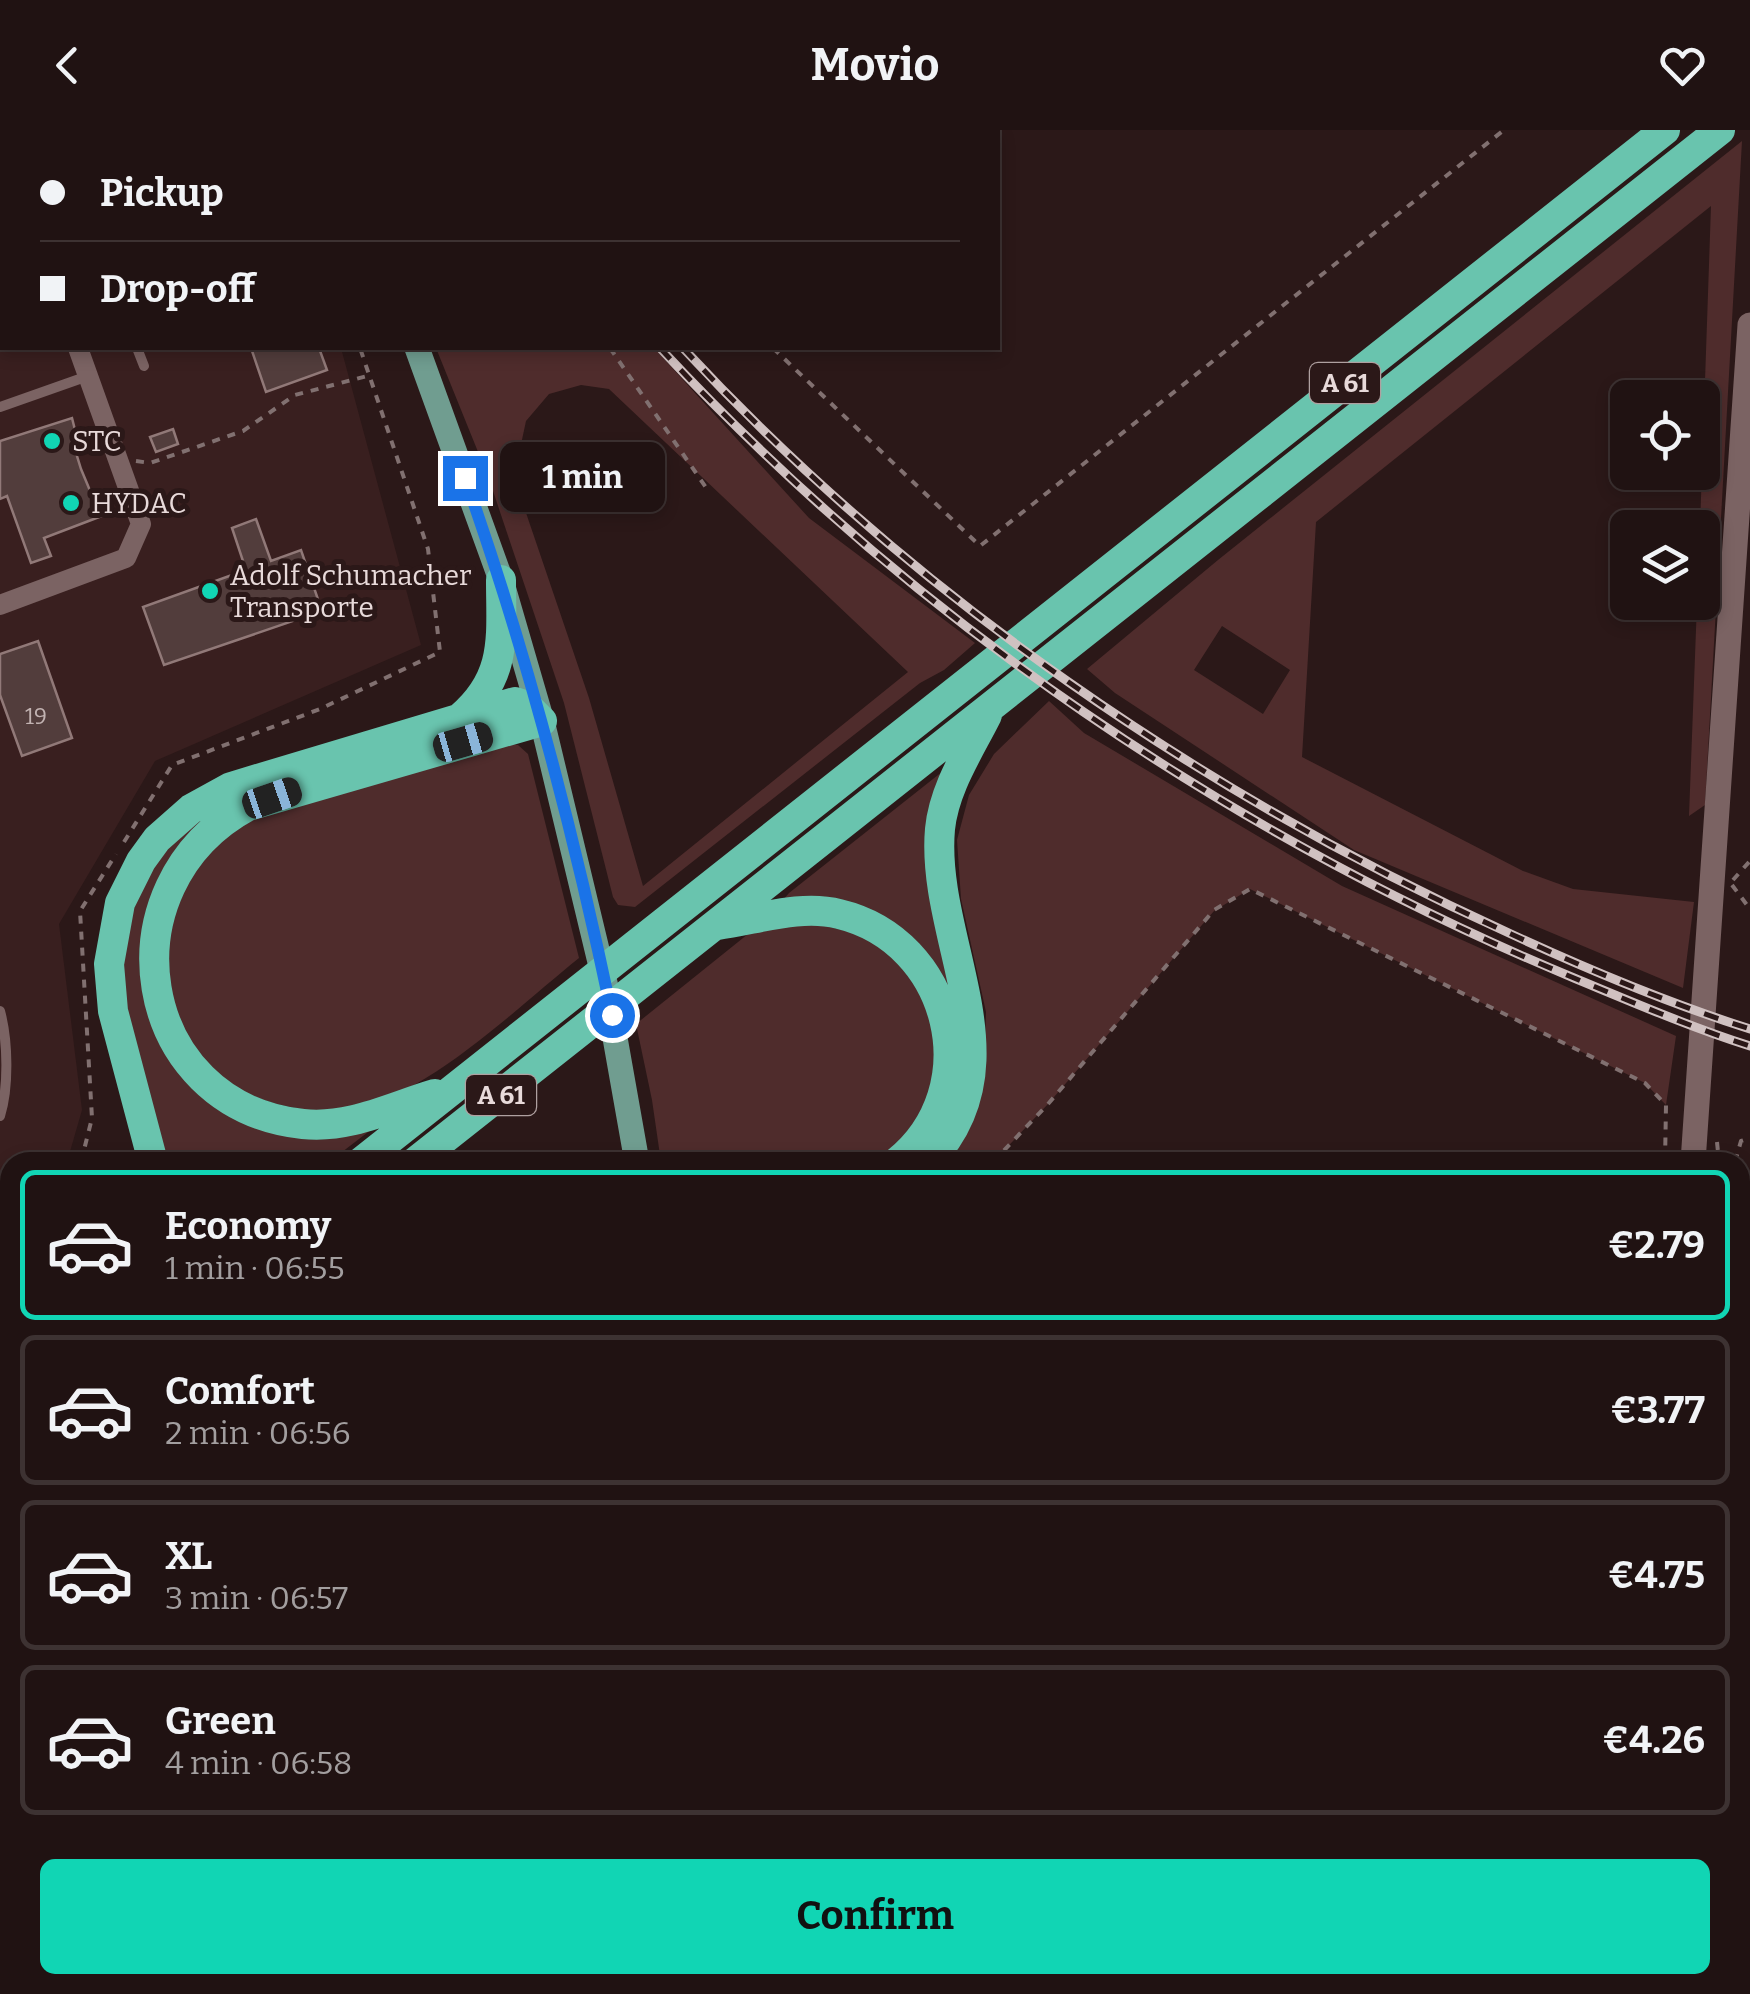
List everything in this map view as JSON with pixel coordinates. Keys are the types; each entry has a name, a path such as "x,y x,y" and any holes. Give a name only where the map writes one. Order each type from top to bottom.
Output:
{"highway":[{"name":"A 61","path":"374,1152 1665,130"},
{"name":"A 61","path":"428,1152 1720,130"},
{"path":"459,718 485,693 499,662 501,580"},
{"path":"150,1152 113,1011 110,986 114,922 141,860 173,823 231,787 515,702 527,706 542,720"},
{"path":"936,1152 964,1104 972,1046 969,1004 942,881 940,827 949,791 991,706"},
{"path":"454,1089 338,1124 300,1124 248,1109 219,1091 194,1067 166,1022 154,968 159,915 170,884 192,850 211,830 248,806 542,720"},
{"path":"714,926 799,912 836,913 874,926 927,975 947,1023 948,1072 930,1124 908,1152"}],"main road":[{"path":"418,350 501,580 542,720 603,971 635,1152"}],"street":[{"path":"1694,1152 1750,325"},
{"path":"0,605 126,558 140,524 79,350"}],"lane":[{"path":"138,350 144,366"},
{"path":"0,406 88,376"},
{"path":"0,1011 4,1026 4,1104 0,1116"}],"path":[{"path":"776,350 980,546 1504,130"},
{"path":"84,1152 92,1118 80,911 172,766 320,709 440,652 428,550 361,350"},
{"path":"611,350 707,489"},
{"path":"116,458 150,462 243,432 295,395 370,375"},
{"path":"1730,882 1750,856"},
{"path":"1002,1152 1048,1104 1214,910 1250,889 1645,1083 1666,1105 1665,1152"}],"shaded area":[{"path":"1742,141 1720,536 1720,510 1701,510 1701,490 1720,490 1720,380 1705,380 1711,206 1316,522 1302,757 1523,871 1573,889 1694,902 1683,988 1354,850 1115,693 1087,669","holes":["1222,626 1290,670 1263,714 1194,670"]},
{"path":"0,350 342,350 421,645 155,761 59,924 82,1110 70,1152 0,1152"},
{"path":"437,350 656,350 809,518 975,643 635,907 618,905 613,897 564,703 489,479","holes":["581,385 609,389 908,672 643,886 589,698 523,504 517,463 526,421 549,394"]},
{"path":"1696,620 1715,620 1705,805 1689,816"},
{"path":"1049,701 1084,733 1342,886 1676,1036 1666,1105 1645,1083 1250,889 1214,911 1002,1152 944,1152 984,1073 986,1012 961,899 957,840 969,795 994,754"},
{"path":"498,742 518,745 528,754 579,958 466,1051 402,1091 370,1105 330,1114 275,1103 250,1095 210,1068 182,1029 168,978 166,952 172,910 205,859 248,817"},
{"path":"957,760 942,906 956,1071 902,937 776,908 789,893"},
{"path":"296,778 162,879 157,1026 241,1119 372,1129 342,1152 157,1152 120,1008 121,925 154,849 224,797"},
{"path":"807,921 883,941 932,1001 937,1088 895,1152 660,1152 636,1024 748,934"}],"building":[{"path":"252,350 320,350 327,370 266,392"},
{"path":"72,418 78,442 73,443 81,469 91,493 95,492 107,514 44,538 51,556 31,563 7,496 0,499 0,441"},
{"path":"173,429 178,444 156,452 150,437"},
{"path":"256,519 271,561 301,550 322,611 164,665 143,607 246,570 232,528"},
{"path":"38,641 72,738 22,756 0,695 0,654"}],"railway":[{"path":"662,350 758,447 861,541 970,629 1083,712 1201,788 1322,858 1447,921 1639,1005 1750,1046"},
{"path":"685,350 771,438 964,605 1175,753 1285,819 1511,934 1599,973 1750,1029"}],"place":[{"name":"STC","path":"52,441"},
{"name":"HYDAC","path":"71,503"},
{"name":"Adolf Schumacher Transporte","path":"210,591"}],"route":[{"path":"465,478 501,580 542,720 612,1015"}]}
